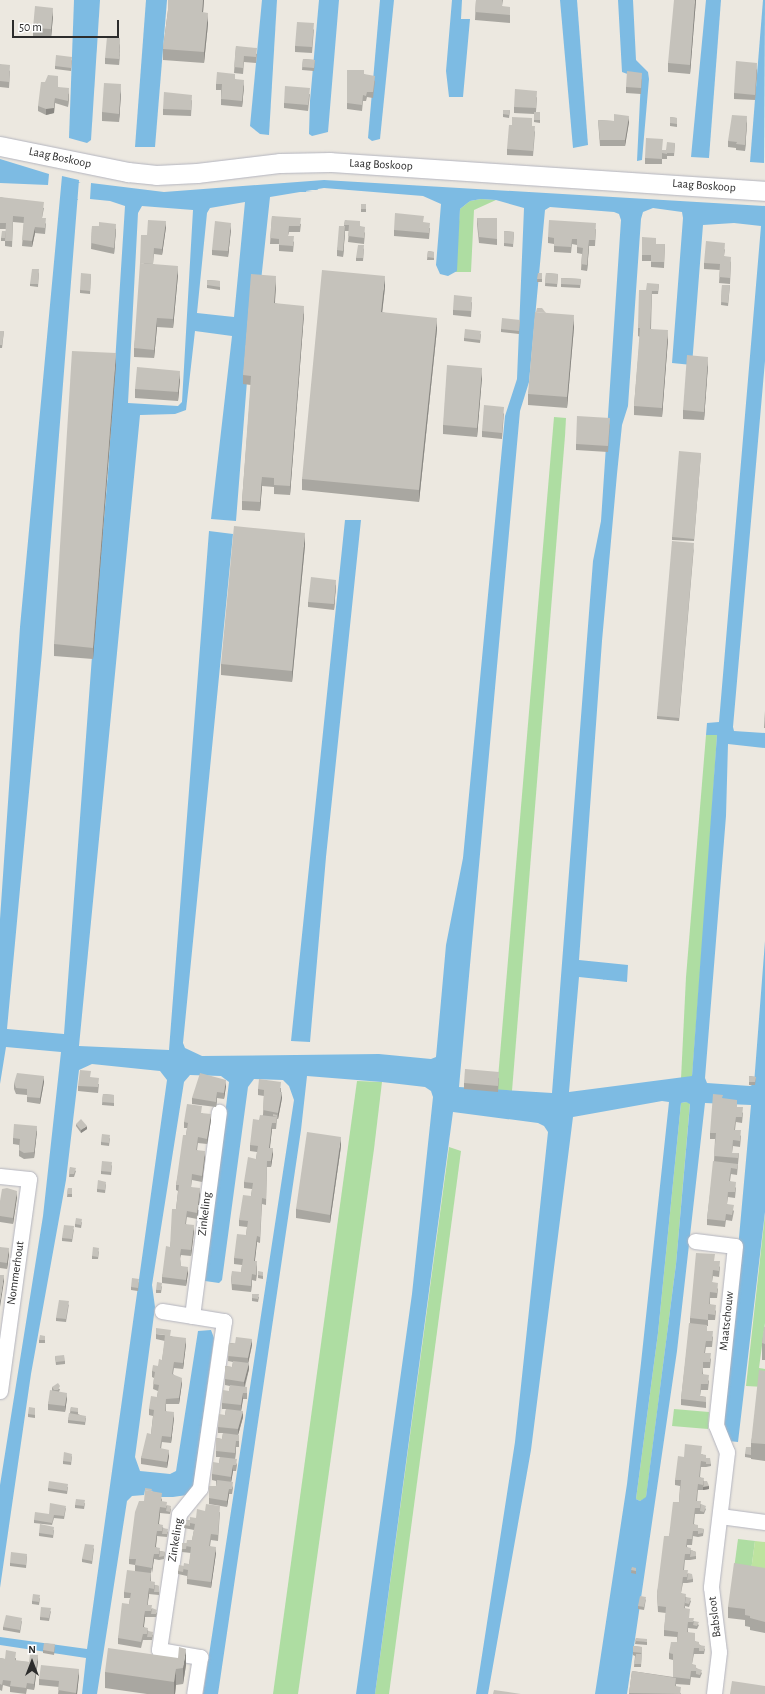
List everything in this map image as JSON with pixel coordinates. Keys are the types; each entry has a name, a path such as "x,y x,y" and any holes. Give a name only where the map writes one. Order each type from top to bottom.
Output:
{"street":[{"name":"Laag Boskoop","path":"0,146 128,172 156,174 197,173 280,163 330,162 765,191"},
{"name":"Zinkeling","path":"192,1316 219,1112"},
{"name":"Nommerhout","path":"0,1176 29,1180 0,1391"},
{"name":"Maatschouw","path":"695,1241 735,1246 716,1425 721,1437"},
{"name":"Zinkeling","path":"162,1311 224,1321 200,1488 179,1514 160,1650 200,1657 194,1694"},
{"name":"Babsloot","path":"714,1694 718,1652 711,1587 727,1452 721,1437"},
{"path":"720,1516 765,1522"}],"green space":[{"path":"481,199 496,200 474,210 471,272 455,272 460,209 470,201"},
{"path":"554,417 566,418 565,436 512,1091 497,1090"},
{"path":"706,735 717,735 708,873 692,1077 681,1079 686,977"},
{"path":"357,1081 382,1082 374,1149 298,1694 273,1694"},
{"path":"681,1103 690,1103 676,1264 646,1498 640,1501 636,1499 658,1333"},
{"path":"449,1147 461,1151 389,1694 375,1694"},
{"path":"765,1214 765,1323 759,1368 765,1369 765,1387 746,1386"},
{"path":"674,1409 709,1412 708,1429 672,1426"},
{"path":"738,1539 755,1541 751,1571 734,1569"},
{"path":"755,1541 765,1542 765,1573 751,1571"}],"water":[{"path":"74,0 100,0 91,140 87,143 69,138"},
{"path":"146,0 167,0 155,147 135,147"},
{"path":"262,0 277,0 269,135 260,134 250,126"},
{"path":"319,0 339,0 328,132 312,136 309,134 310,101"},
{"path":"380,0 394,0 380,139 372,141 368,138"},
{"path":"452,0 462,0 461,19 470,19 463,97 449,97 446,71"},
{"path":"560,0 577,0 588,145 573,148"},
{"path":"618,0 633,0 636,60 648,72 649,79 642,160 637,161 641,79 622,72"},
{"path":"706,0 721,0 709,158 691,157"},
{"path":"763,0 765,0 764,163 750,162"},
{"path":"0,159 49,174 48,185 0,183"},
{"path":"62,176 79,180 42,652 7,1029 64,1034 92,656 108,473 125,206 110,201 90,199 91,183 164,192 324,180 765,206 765,361 733,727 734,731 765,733 765,748 728,744 726,816 705,1078 707,1083 750,1086 754,1084 765,941 765,1212 738,1442 728,1441 723,1414 751,1105 705,1103 677,1351 627,1694 595,1694 627,1484 641,1363 669,1102 662,1101 573,1117 531,1450 488,1694 476,1694 515,1442 548,1132 544,1126 538,1123 453,1112 375,1694 356,1694 412,1294 433,1097 431,1091 425,1087 382,1082 307,1076 301,1130 218,1694 203,1694 294,1100 289,1086 283,1080 254,1079 248,1087 222,1280 219,1283 205,1281 229,1082 221,1076 190,1075 184,1082 152,1285 155,1307 135,1457 140,1471 170,1474 176,1471 198,1331 211,1330 214,1338 193,1490 187,1495 153,1497 153,1491 145,1490 144,1495 132,1496 127,1501 97,1694 82,1694 86,1658 0,1645 0,1637 87,1649 167,1080 160,1071 92,1064 79,1070 66,1180 31,1374 0,1588 0,1485 43,1216 61,1052 6,1047 0,1084 0,919 20,627","holes":["324,188 423,196 441,204 436,265 440,274 448,276 457,271 460,209 470,201 481,199 496,200 524,208 517,379 505,416 463,858 446,945 436,1057 431,1059 379,1054 202,1056 185,1048 183,1043 233,534 209,531 169,1050 79,1046 140,415 175,414 186,410 195,331 232,336 211,519 236,521 247,381 243,381 249,307 261,281 270,197","245,202 234,317 197,313 207,213 210,208","142,206 193,210 182,402 178,406 128,403 138,213","550,207 614,212 619,214 621,220 601,521 593,561 552,1093 459,1087 520,411 529,382 545,210","653,208 682,212 683,218 672,363 692,365 703,225 734,223 761,226 719,722 707,723 706,735 717,735 692,1076 569,1092 579,977 627,982 628,965 579,960 602,641 622,425 628,406 641,219 643,212","686,1102 690,1104 676,1264 646,1497 640,1501 636,1499 658,1333 681,1103"]},
{"path":"345,520 361,520 326,857 310,1042 291,1041"}],"building":[{"path":"168,0 203,0 202,12 208,13 204,52 163,49"},
{"path":"476,0 502,0 502,6 510,7 510,15 475,12"},
{"path":"674,0 695,0 690,65 668,63"},
{"path":"35,6 53,8 51,29 33,28"},
{"path":"297,22 314,23 312,47 295,46"},
{"path":"107,37 120,38 119,59 105,58"},
{"path":"236,46 257,48 256,57 244,56 243,68 234,67"},
{"path":"56,55 72,57 71,68 55,66"},
{"path":"303,59 315,60 314,68 302,67"},
{"path":"736,61 757,63 755,95 734,93"},
{"path":"0,64 10,65 9,82 0,81"},
{"path":"347,70 364,70 364,74 375,76 373,92 367,92 366,96 363,95 362,105 347,103"},
{"path":"627,71 642,73 641,88 626,87"},
{"path":"217,72 235,74 235,79 244,80 242,101 221,99 222,84 216,84"},
{"path":"48,75 58,76 58,87 69,88 68,101 55,98 54,108 46,109 38,106 41,82 45,82"},
{"path":"104,83 121,84 119,114 102,112"},
{"path":"285,86 310,88 308,105 284,103"},
{"path":"515,89 537,91 536,108 514,107"},
{"path":"164,92 192,95 191,110 163,109"},
{"path":"503,110 510,110 509,115 503,114"},
{"path":"534,112 540,112 540,120 534,120"},
{"path":"614,114 629,116 625,140 600,140 598,120 614,121"},
{"path":"732,115 747,116 745,145 728,141"},
{"path":"512,117 532,118 532,126 535,126 533,151 507,149 509,125 512,125"},
{"path":"670,117 677,118 677,124 670,123"},
{"path":"646,138 663,139 662,150 667,150 667,154 662,153 662,159 645,158"},
{"path":"667,142 675,143 674,153 667,153"},
{"path":"0,197 44,202 42,218 46,218 45,228 35,227 32,241 22,240 24,217 13,216 12,241 5,241 6,223 0,223"},
{"path":"361,204 366,204 366,209 361,209"},
{"path":"395,213 424,216 423,222 430,223 429,233 394,230"},
{"path":"272,216 301,218 300,226 289,226 288,236 294,236 293,246 279,245 279,239 270,238"},
{"path":"477,218 497,218 497,239 479,237"},
{"path":"148,220 166,221 162,249 154,248 153,264 140,263 141,235 147,235"},
{"path":"345,220 360,221 360,226 365,227 364,238 348,236 349,225 344,225"},
{"path":"549,220 596,223 595,240 589,240 587,265 581,264 583,248 577,247 577,239 572,239 571,247 554,246 554,238 548,237"},
{"path":"215,221 231,223 228,251 212,250"},
{"path":"99,222 116,224 114,248 91,243 92,226 99,226"},
{"path":"339,226 345,226 343,251 337,250"},
{"path":"2,231 6,231 5,238 1,238"},
{"path":"504,231 514,232 513,244 504,243"},
{"path":"642,237 656,238 656,244 665,244 664,262 651,262 651,255 642,255"},
{"path":"706,241 725,243 724,256 731,257 730,278 719,277 720,264 704,263"},
{"path":"358,245 364,245 363,258 356,258"},
{"path":"428,251 434,252 434,258 427,257"},
{"path":"140,263 178,266 173,319 157,318 154,350 134,348"},
{"path":"32,269 39,269 38,284 30,284"},
{"path":"322,270 385,276 381,312 437,318 419,490 302,479"},
{"path":"81,273 91,274 90,291 80,290"},
{"path":"538,273 542,273 542,279 537,279"},
{"path":"546,273 558,274 557,284 545,283"},
{"path":"251,274 276,276 274,303 304,306 290,486 274,485 274,478 262,477 260,502 242,501 251,376 243,375"},
{"path":"561,278 581,279 580,285 561,284"},
{"path":"207,280 220,281 220,287 207,285"},
{"path":"647,283 659,284 658,291 646,290"},
{"path":"722,285 730,285 728,303 721,302"},
{"path":"639,290 652,290 650,329 668,330 662,408 634,406 640,328 638,328"},
{"path":"454,295 472,297 471,311 453,310"},
{"path":"537,308 542,308 546,313 536,312"},
{"path":"535,312 574,315 567,397 528,394"},
{"path":"502,318 520,320 519,331 501,329"},
{"path":"465,329 481,331 480,340 464,338"},
{"path":"0,331 4,331 2,345 0,345"},
{"path":"72,351 116,353 93,648 54,644"},
{"path":"687,355 708,357 704,412 683,410"},
{"path":"447,365 482,368 477,428 443,425"},
{"path":"137,367 180,371 178,392 135,389"},
{"path":"484,405 504,407 502,433 482,431"},
{"path":"577,416 610,418 608,446 576,444"},
{"path":"679,451 701,453 694,539 672,537"},
{"path":"234,526 305,533 292,671 221,664"},
{"path":"672,541 694,543 679,718 657,716"},
{"path":"311,577 336,580 334,604 308,602"},
{"path":"465,1069 499,1072 498,1086 464,1083"},
{"path":"80,1070 91,1071 90,1077 99,1078 98,1087 78,1086"},
{"path":"17,1073 44,1076 40,1098 27,1097 27,1089 16,1088 14,1083"},
{"path":"200,1073 226,1080 224,1093 217,1092 216,1102 192,1098"},
{"path":"749,1076 756,1077 755,1082 749,1082"},
{"path":"259,1079 281,1082 280,1092 282,1092 278,1113 263,1110 264,1090 258,1089"},
{"path":"103,1094 114,1095 114,1103 102,1102"},
{"path":"713,1094 723,1095 722,1098 737,1100 737,1107 743,1107 742,1117 736,1117 734,1130 741,1130 740,1141 733,1140 732,1153 739,1153 738,1158 714,1156 716,1133 710,1133"},
{"path":"187,1104 202,1106 201,1113 211,1114 207,1139 198,1137 196,1150 205,1151 202,1176 192,1174 191,1187 200,1188 197,1213 187,1211 185,1224 194,1225 191,1250 181,1249 180,1255 181,1266 188,1267 186,1280 162,1277 166,1246 170,1247 172,1209 176,1209 179,1185 176,1185 183,1135 186,1135 188,1123 184,1122"},
{"path":"260,1115 277,1117 276,1123 272,1123 269,1148 273,1148 271,1161 267,1161 266,1199 262,1198 260,1237 257,1236 254,1261 257,1261 256,1275 252,1274 251,1286 232,1284 232,1271 241,1272 243,1259 234,1258 237,1234 246,1235 248,1221 239,1220 243,1195 251,1196 253,1183 244,1182 248,1157 256,1159 258,1146 250,1145 253,1119 259,1120"},
{"path":"81,1119 87,1126 81,1130 76,1124"},
{"path":"14,1124 37,1126 34,1152 24,1153 19,1150 20,1139 13,1138"},
{"path":"307,1132 341,1137 330,1215 296,1209"},
{"path":"102,1134 110,1135 109,1143 101,1142"},
{"path":"102,1161 112,1162 111,1172 101,1171"},
{"path":"713,1161 738,1164 737,1169 731,1168 729,1181 736,1182 735,1192 728,1192 727,1204 734,1205 732,1215 726,1214 725,1221 707,1219"},
{"path":"70,1167 76,1168 74,1174 69,1174"},
{"path":"98,1180 106,1182 105,1190 97,1189"},
{"path":"7,1188 17,1191 13,1218 0,1216 2,1189"},
{"path":"68,1188 72,1188 72,1194 67,1194"},
{"path":"76,1218 82,1219 81,1225 75,1224"},
{"path":"64,1225 74,1226 72,1239 62,1238"},
{"path":"0,1247 9,1248 7,1263 0,1262"},
{"path":"93,1247 99,1248 98,1257 92,1256"},
{"path":"696,1253 715,1254 714,1261 720,1261 719,1271 713,1270 712,1282 718,1283 717,1293 710,1292 709,1304 716,1305 715,1315 708,1314 708,1320 690,1318"},
{"path":"258,1271 263,1272 263,1276 258,1275"},
{"path":"0,1275 4,1275 0,1301"},
{"path":"132,1278 139,1279 138,1288 131,1287"},
{"path":"157,1282 162,1283 161,1290 156,1290"},
{"path":"252,1294 259,1294 258,1299 252,1298"},
{"path":"59,1300 69,1301 66,1319 56,1318"},
{"path":"689,1323 707,1325 707,1331 713,1331 712,1341 706,1341 704,1353 711,1353 710,1362 703,1362 702,1374 709,1375 708,1384 701,1384 700,1396 706,1397 706,1402 681,1399"},
{"path":"765,1327 765,1344 762,1343"},
{"path":"156,1328 171,1330 170,1336 186,1338 183,1363 174,1362 172,1374 182,1378 179,1398 166,1399 165,1411 174,1412 171,1437 162,1436 160,1448 169,1450 167,1462 141,1458 147,1433 151,1434 154,1410 149,1409 151,1396 157,1397 159,1385 153,1384 155,1372 152,1371 153,1365 158,1366 159,1359 162,1360 165,1335 156,1334"},
{"path":"40,1335 45,1336 45,1340 39,1340"},
{"path":"236,1337 252,1339 248,1358 228,1356 229,1343 235,1344"},
{"path":"64,1355 65,1361 56,1362 55,1356"},
{"path":"233,1361 249,1363 244,1382 225,1379 225,1366 232,1367"},
{"path":"759,1370 765,1371 765,1444 751,1443"},
{"path":"58,1383 60,1386 58,1390 54,1390 52,1387"},
{"path":"230,1385 247,1387 247,1393 243,1393 241,1405 222,1403 223,1390 229,1391"},
{"path":"50,1390 67,1393 65,1406 48,1404"},
{"path":"29,1407 35,1408 35,1415 28,1414"},
{"path":"71,1407 78,1408 78,1412 70,1411"},
{"path":"226,1409 243,1411 238,1429 218,1427 219,1414 225,1415"},
{"path":"69,1413 86,1416 85,1422 68,1420"},
{"path":"223,1433 239,1435 239,1441 236,1441 235,1453 216,1451 216,1438 222,1439"},
{"path":"685,1444 702,1446 701,1454 706,1455 706,1462 701,1461 699,1477 704,1478 703,1485 698,1484 696,1501 701,1501 700,1508 695,1508 693,1524 698,1525 698,1531 693,1531 692,1539 687,1539 686,1547 691,1548 690,1554 685,1554 683,1570 688,1570 687,1577 683,1577 681,1593 686,1594 684,1608 690,1609 689,1618 694,1618 693,1622 688,1622 687,1632 695,1633 695,1641 699,1642 699,1648 694,1648 692,1664 696,1665 696,1671 691,1671 690,1679 673,1677 673,1654 669,1653 671,1642 677,1642 678,1632 664,1630 666,1607 658,1606 657,1593 664,1536 669,1536 673,1502 679,1502 681,1480 675,1480 678,1456 684,1457"},
{"path":"746,1447 751,1447 751,1455 745,1454"},
{"path":"64,1452 72,1454 71,1462 63,1461"},
{"path":"220,1457 237,1459 236,1465 233,1465 231,1477 212,1474 213,1462 219,1463"},
{"path":"706,1458 710,1458 711,1464 706,1464"},
{"path":"217,1480 233,1482 232,1489 229,1489 227,1501 209,1498 209,1486 216,1486"},
{"path":"49,1481 68,1484 67,1491 48,1488"},
{"path":"704,1481 707,1481 709,1486 703,1487"},
{"path":"145,1488 152,1489 151,1491 145,1490"},
{"path":"145,1490 162,1493 161,1501 167,1502 166,1508 160,1507 158,1524 163,1525 162,1531 157,1531 155,1547 160,1548 159,1554 154,1554 152,1568 135,1565 136,1559 129,1559 135,1512 139,1501 144,1501"},
{"path":"76,1499 85,1500 84,1506 75,1505"},
{"path":"50,1503 66,1506 64,1516 54,1515 52,1523 34,1520 35,1512 49,1514"},
{"path":"206,1504 220,1506 218,1535 211,1534 209,1546 216,1547 211,1582 187,1579 188,1570 183,1569 184,1563 189,1564 191,1547 186,1546 187,1540 192,1540 195,1524 190,1523 190,1517 196,1518 197,1509 205,1511"},
{"path":"701,1504 706,1506 704,1512 700,1511"},
{"path":"167,1505 171,1506 170,1512 166,1511"},
{"path":"185,1520 190,1520 190,1526 184,1525"},
{"path":"40,1524 54,1527 53,1535 39,1533"},
{"path":"163,1528 168,1529 167,1534 162,1534"},
{"path":"698,1528 704,1529 703,1533 698,1534"},
{"path":"182,1543 187,1543 186,1549 182,1549"},
{"path":"85,1544 94,1545 92,1561 82,1559"},
{"path":"691,1550 696,1552 696,1556 690,1557"},
{"path":"160,1551 165,1552 164,1556 159,1557"},
{"path":"11,1552 27,1554 26,1565 10,1563"},
{"path":"734,1563 765,1568 765,1622 745,1615 745,1609 728,1607"},
{"path":"179,1565 184,1566 183,1572 178,1571"},
{"path":"632,1567 636,1568 636,1571 631,1570"},
{"path":"127,1570 151,1573 150,1581 155,1582 154,1589 149,1588 147,1605 152,1605 151,1611 145,1611 143,1627 148,1628 147,1634 143,1634 141,1642 118,1638 122,1603 129,1604 131,1593 124,1592"},
{"path":"688,1573 692,1574 693,1579 687,1580"},
{"path":"155,1585 159,1586 159,1592 154,1592"},
{"path":"33,1594 40,1595 39,1602 32,1601"},
{"path":"640,1596 646,1597 644,1607 638,1606"},
{"path":"686,1597 691,1598 689,1604 685,1603"},
{"path":"41,1607 51,1608 49,1618 40,1617"},
{"path":"152,1608 157,1610 156,1614 151,1614"},
{"path":"6,1615 22,1618 20,1630 3,1627"},
{"path":"694,1621 699,1622 697,1626 693,1625"},
{"path":"148,1631 153,1632 152,1637 147,1637"},
{"path":"636,1638 647,1639 647,1642 635,1641"},
{"path":"44,1643 55,1644 54,1652 43,1650"},
{"path":"699,1645 705,1646 704,1651 699,1651"},
{"path":"633,1646 642,1647 642,1653 633,1652"},
{"path":"179,1647 186,1649 183,1668 176,1669 174,1682 105,1672 108,1648 178,1658"},
{"path":"6,1650 16,1652 15,1660 29,1662 30,1654 38,1655 34,1684 27,1683 26,1688 10,1686 11,1681 3,1680 2,1685 0,1684 0,1658 5,1659"},
{"path":"636,1654 642,1654 641,1664 634,1664"},
{"path":"41,1665 79,1669 76,1693 58,1690 59,1681 39,1679"},
{"path":"696,1668 702,1670 700,1675 696,1674"},
{"path":"632,1671 676,1678 675,1686 681,1687 680,1694 629,1693"},
{"path":"732,1681 765,1686 765,1694 730,1694"},
{"path":"494,1690 521,1694 493,1694"}]}
